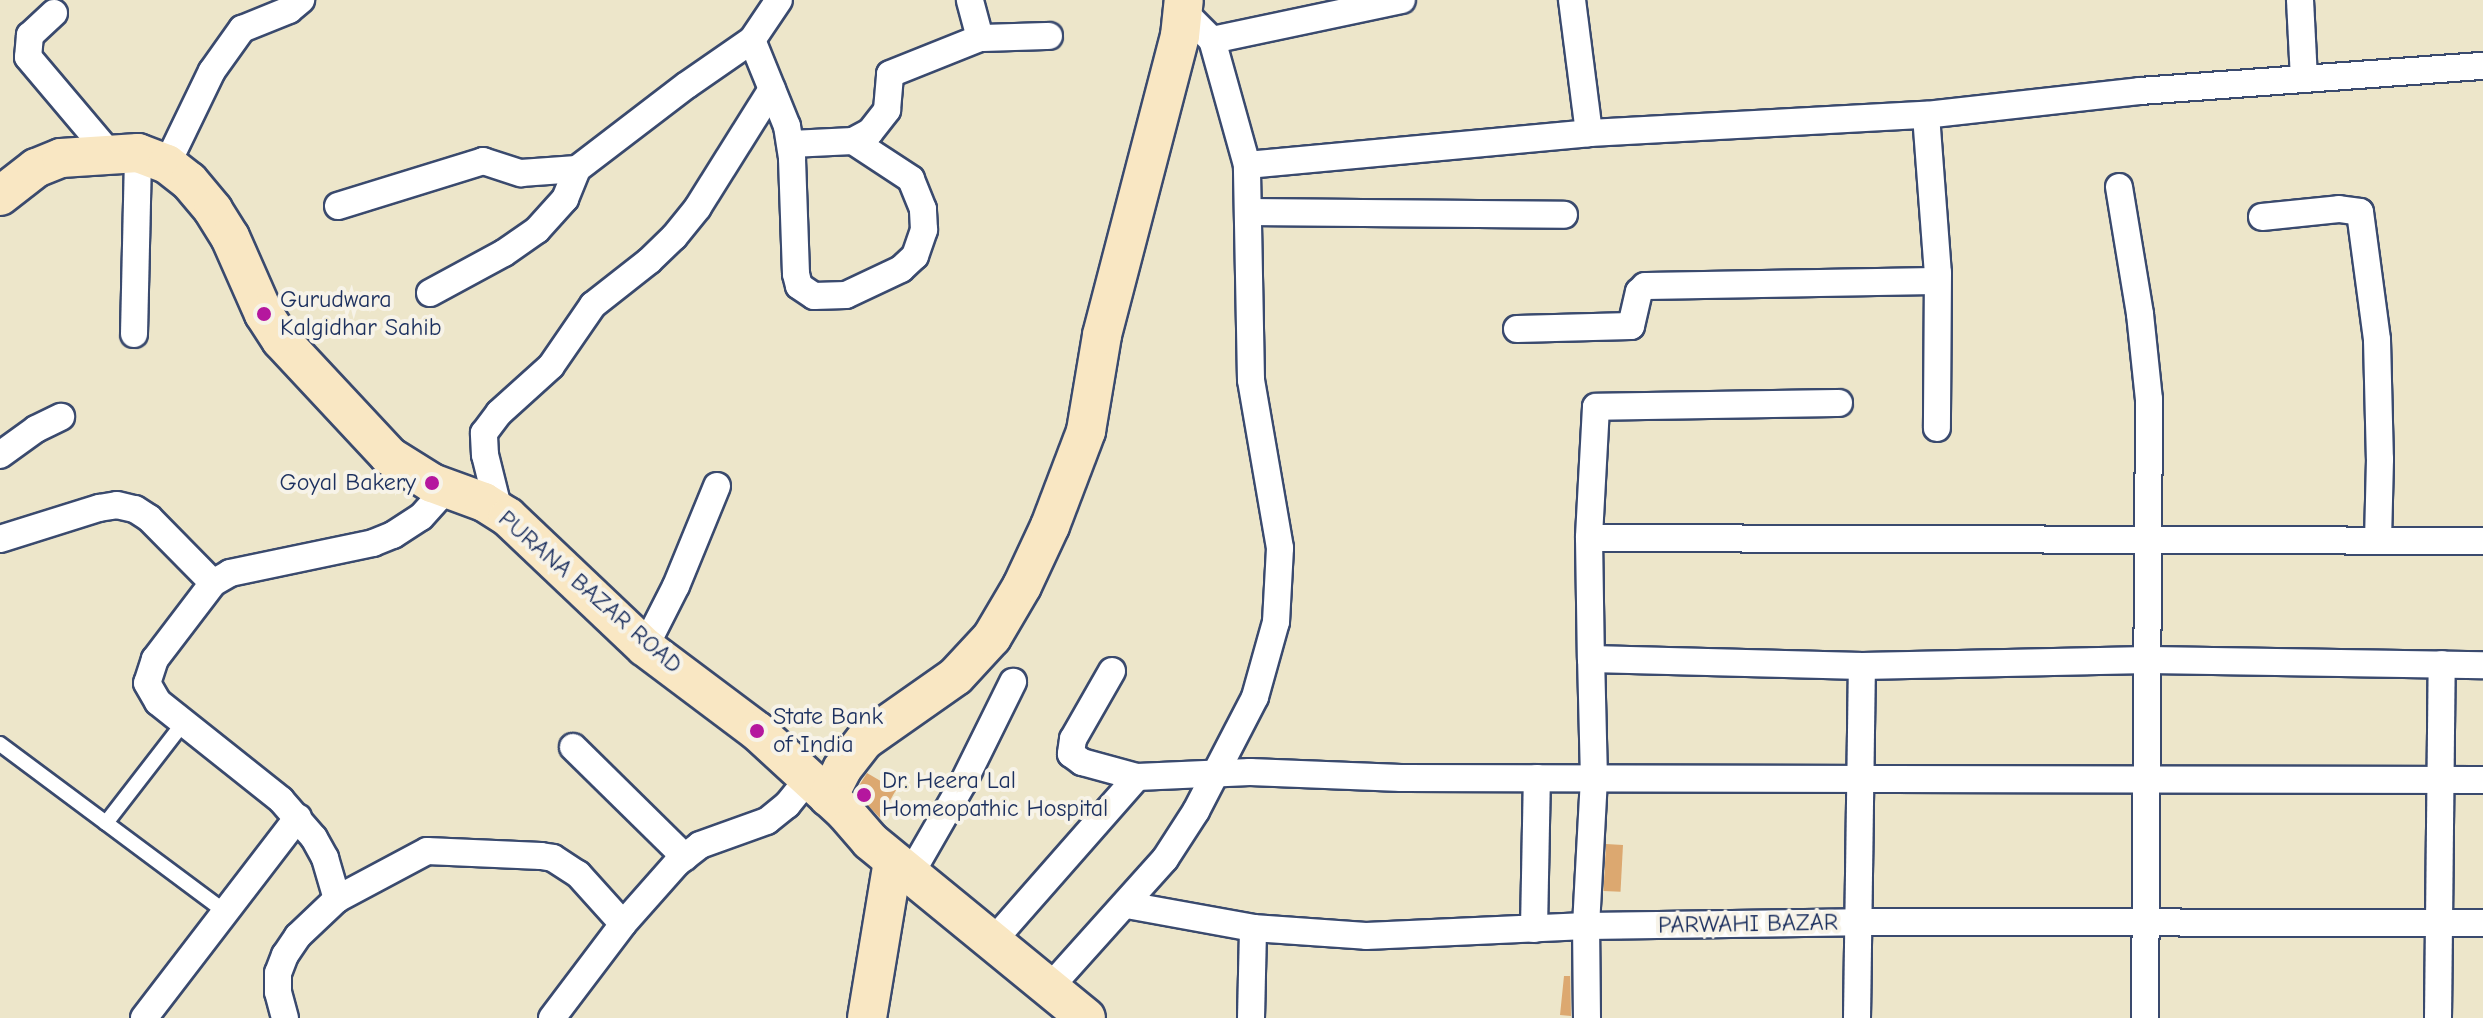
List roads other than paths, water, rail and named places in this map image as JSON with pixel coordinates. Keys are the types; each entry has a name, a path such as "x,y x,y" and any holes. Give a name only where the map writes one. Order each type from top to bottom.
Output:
{"street":[{"path":"134,334 138,157 212,71 242,29 289,10 301,0"},
{"path":"430,293 513,248 537,230 565,199 577,169 752,40 779,0"},
{"path":"970,0 980,38"},
{"path":"1212,40 1402,0"},
{"path":"1572,0 1589,133"},
{"path":"2300,0 2304,79"},
{"path":"1051,986 1127,905 1165,859 1217,774 1255,697 1276,622 1280,548 1251,380 1247,165 1212,40 1184,6"},
{"path":"552,1018 623,924 685,857 700,845 767,821 787,805 818,788 842,769 865,740 956,676 992,637 1033,562 1086,431 1102,335 1184,6"},
{"path":"54,13 30,35 28,57 138,157"},
{"path":"791,144 853,141 870,132 883,119 890,74 980,38 1049,36"},
{"path":"752,40 791,144 799,286 814,296 866,288 901,269 915,256 924,230 923,209 911,179 853,141"},
{"path":"1247,165 1589,133 1926,115 2140,91 2483,66"},
{"path":"499,511 485,455 484,433 499,413 551,366 593,305 674,237 706,196 772,89"},
{"path":"1926,115 1936,281 1937,428"},
{"path":"0,196 36,168 61,158 138,157"},
{"name":"PURANA BAZAR ROAD","path":"138,157 189,181 230,237 264,314 281,340 389,456 432,483 499,511 536,540 645,647 757,731 902,868 1051,986 1086,1018"},
{"path":"338,206 483,161 521,173 577,169"},
{"path":"2119,187 2140,314 2149,399 2145,1018"},
{"path":"2262,217 2339,209 2360,212 2377,340 2380,459 2378,541"},
{"path":"1248,212 1564,215"},
{"path":"1517,329 1631,326 1639,292 1645,286 1936,281"},
{"path":"1587,1018 1586,926 1594,779 1589,538 1594,410 1599,405 1839,403"},
{"path":"0,455 36,429 61,417"},
{"path":"645,647 676,586 717,486"},
{"path":"337,899 325,858 298,817 150,693 148,670 213,583 230,573 373,543 393,535 421,517 447,488"},
{"path":"0,539 117,505 135,509 149,518 213,583"},
{"path":"1589,538 2483,541"},
{"path":"1591,659 1862,666 2149,660 2483,665"},
{"path":"2438,1018 2438,781 2442,664"},
{"path":"1857,1018 1862,666"},
{"path":"1112,671 1073,739 1071,754 1082,762 1137,777 1217,774 1594,779 2483,780"},
{"path":"867,1018 902,868 963,783 1013,682"},
{"path":"573,747 685,857"},
{"path":"993,941 1137,777"},
{"path":"1534,929 1537,778"},
{"path":"144,1018 298,817"},
{"path":"285,1018 278,992 278,973 285,955 298,936 337,899 427,851 553,858 578,874 623,924"},
{"name":"PARWAHI BAZAR","path":"1127,905 1253,928 1366,936 1586,926 1859,922 2483,923"},
{"path":"1251,1018 1253,928"}],"lane":[{"path":"106,823 184,722"},
{"path":"0,744 225,912"}],"place":[{"name":"Gurudwara Kalgidhar Sahib","path":"264,314"},
{"name":"Goyal Bakery","path":"432,483"},
{"name":"State Bank of India","path":"757,731"},
{"name":"Dr. Heera Lal Homeopathic Hospital","path":"864,795"}]}
